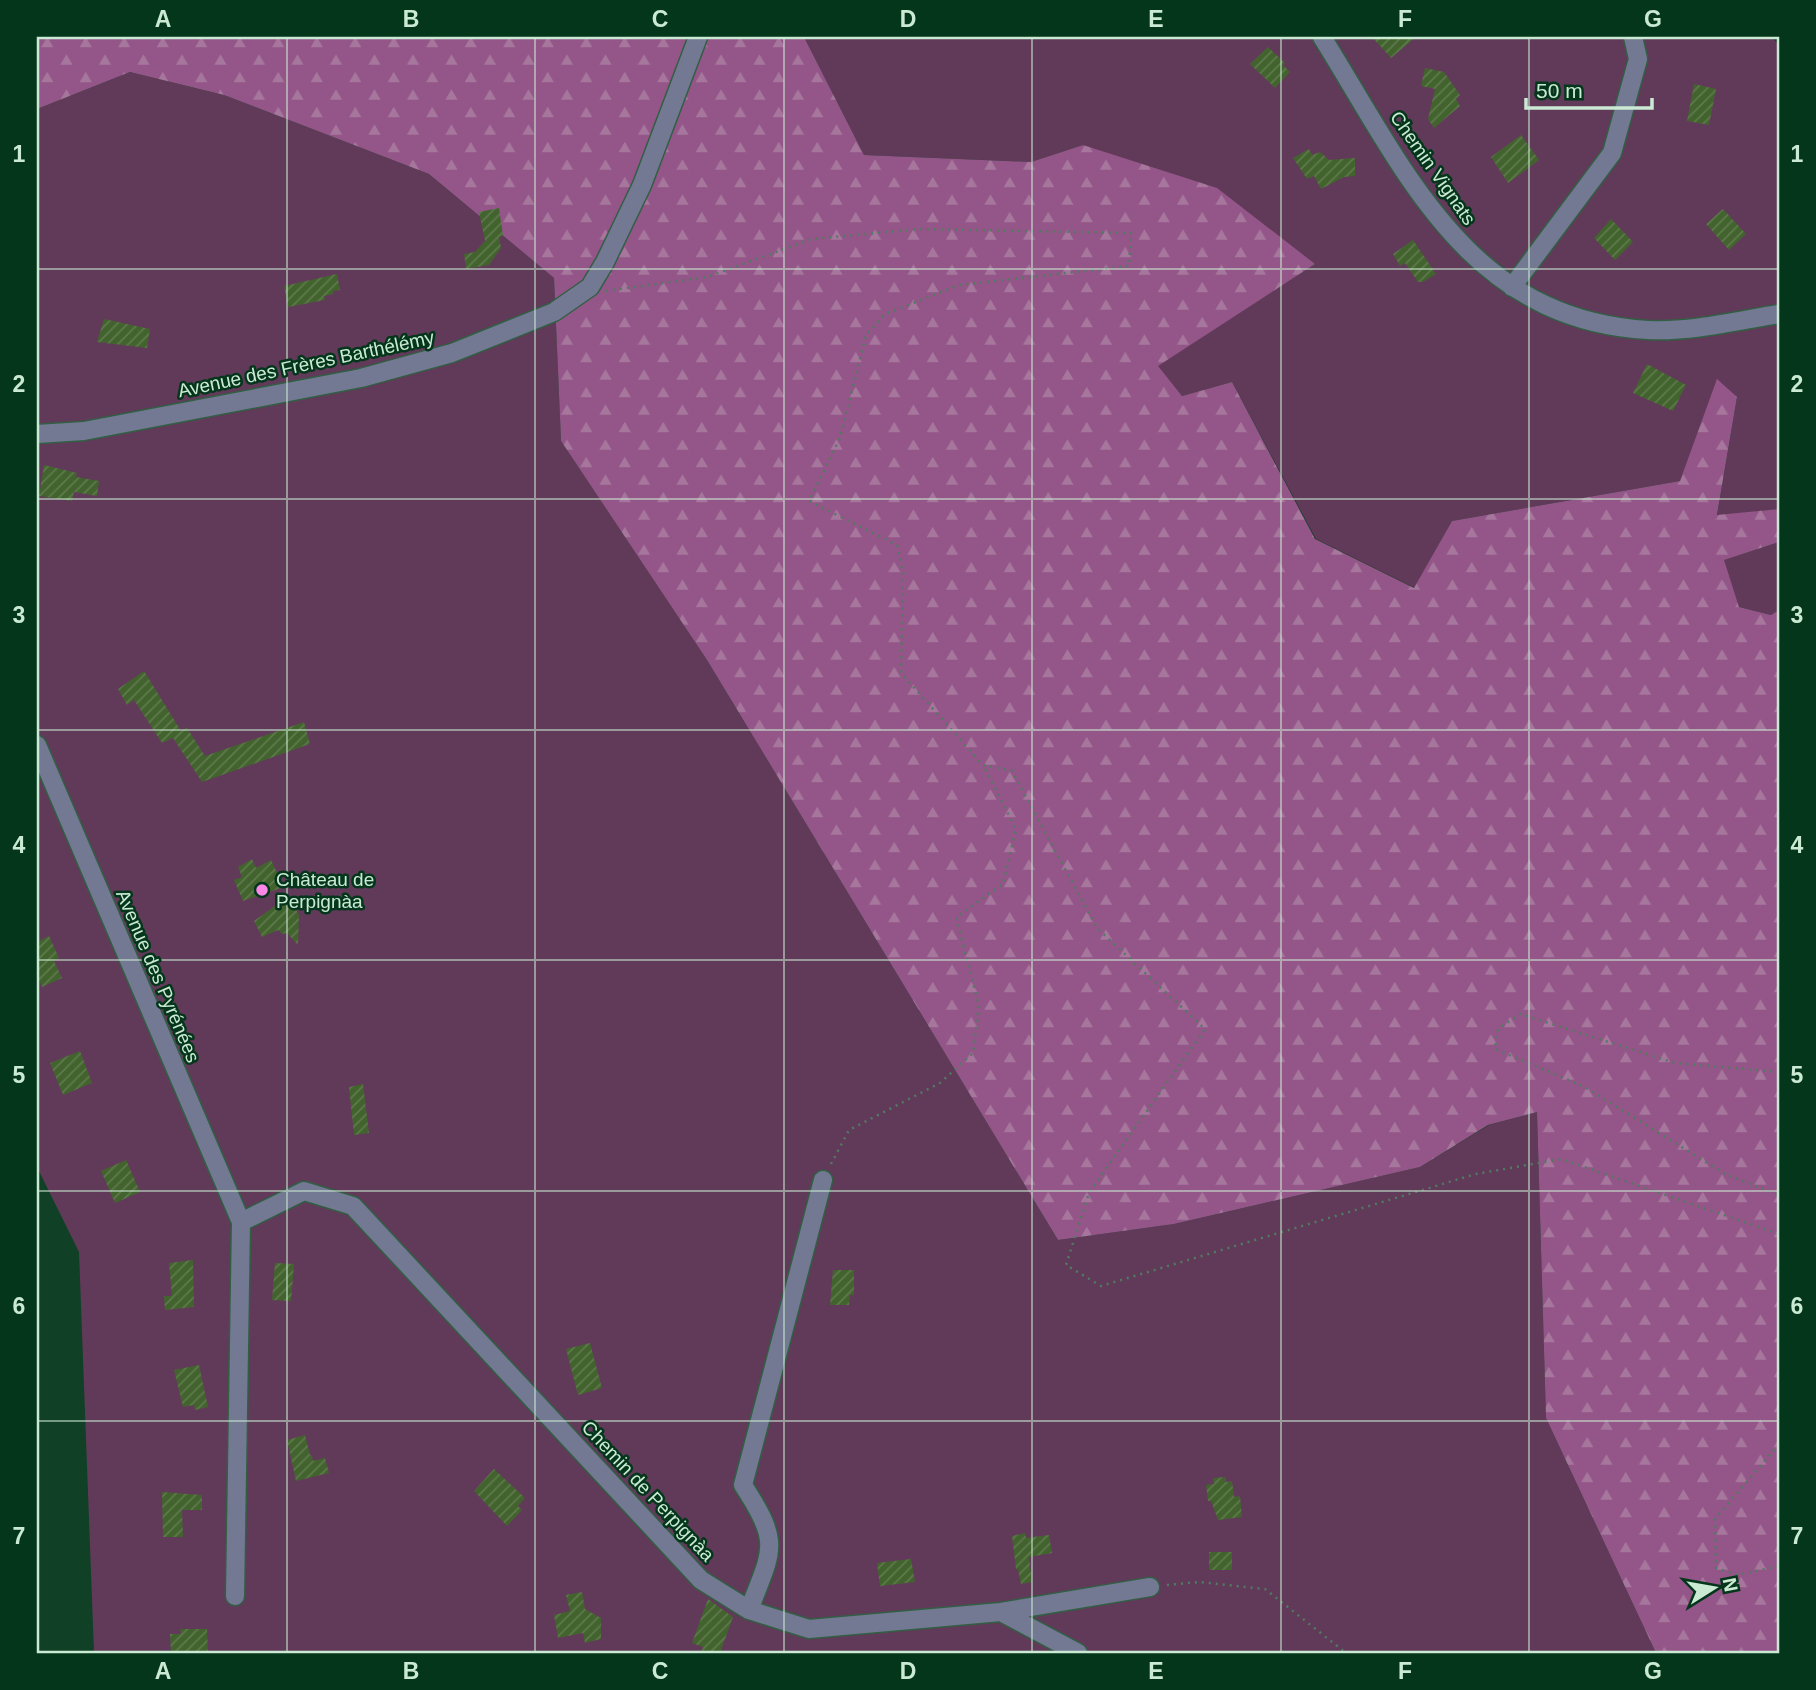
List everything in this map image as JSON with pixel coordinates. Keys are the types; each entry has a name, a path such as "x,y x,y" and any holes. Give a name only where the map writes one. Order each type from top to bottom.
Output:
{"street":[{"name":"Avenue des Frères Barthélémy","path":"37,434 84,431 154,419 406,366 452,353 554,312 590,287 642,185 698,37"},
{"name":"Chemin Vignats","path":"1322,37 1404,168 1446,229 1476,261 1512,287 1544,304 1582,317 1649,330 1700,328 1779,314"},
{"path":"1512,287 1612,153 1639,59 1633,37"},
{"name":"Avenue des Pyrénées","path":"37,745 241,1223"},
{"path":"749,1610 771,1553 765,1520 743,1486 823,1180"},
{"name":"Chemin de Perpignàa","path":"241,1223 304,1191 353,1206 701,1580 749,1610 809,1629 1001,1612 1150,1587"},
{"path":"235,1595 241,1223"},
{"path":"1001,1612 1078,1653"}],"path":[{"path":"590,287 607,292 707,276 812,239 919,229 1131,233 1129,266 958,285 885,314 866,335 840,438 809,501 897,545 903,573 901,673 983,765 1016,829 1003,884 956,917 979,1006 973,1053 940,1083 849,1129 823,1180"},
{"path":"983,765 1012,771 1097,928 1205,1029 1089,1193 1066,1265 1101,1286 1476,1174 1561,1159 1779,1234"},
{"path":"1779,1072 1675,1063 1520,1014 1498,1029 1494,1049 1585,1087 1725,1174 1779,1195"},
{"path":"1779,1444 1715,1519 1716,1568 1738,1575 1779,1566"},
{"path":"1150,1587 1199,1582 1265,1589 1346,1653"}],"shaded area":[{"path":"804,37 1772,37 1779,45 1779,509 1717,516 1737,397 1680,481 1452,521 1415,588 1316,539 1232,382 1182,396 1157,366 1315,264 1083,145 1031,162 864,155"},
{"path":"130,72 224,95 429,174 554,278 561,441 707,660 1058,1240 1174,1224 1420,1167 1489,1125 1537,1112 1546,1418 1656,1653 94,1653 79,1252 37,1167 37,109"},
{"path":"1779,542 1779,610 1771,615 1739,607 1723,560"}],"green space":[{"path":"37,37 804,37 864,155 1031,162 1083,145 1217,188 1315,264 1158,366 1182,396 1232,382 1315,539 1414,588 1452,521 1680,481 1717,379 1737,397 1717,515 1779,509 1779,542 1724,560 1739,607 1771,615 1779,610 1779,1653 1656,1653 1546,1418 1537,1112 1488,1125 1420,1167 1174,1224 1058,1240 707,660 561,441 554,278 429,174 224,95 130,72 37,109"}],"building":[{"path":"1372,37 1416,37 1391,58"},
{"path":"1268,47 1285,63 1283,65 1290,72 1275,88 1250,64"},
{"path":"1425,68 1444,72 1460,95 1456,99 1460,106 1434,128 1428,119 1435,89 1421,86"},
{"path":"1694,84 1716,89 1709,125 1687,121"},
{"path":"1521,135 1539,160 1508,183 1491,157"},
{"path":"1309,149 1312,155 1320,152 1329,160 1355,158 1355,176 1344,177 1321,189 1314,176 1307,179 1293,158"},
{"path":"499,208 503,236 499,237 501,248 489,265 466,269 464,254 475,252 485,241 479,212"},
{"path":"1723,209 1746,234 1729,250 1706,224"},
{"path":"1611,219 1633,242 1615,260 1594,238"},
{"path":"1413,240 1436,274 1423,282 1418,282 1405,263 1400,266 1393,254"},
{"path":"337,274 340,290 324,296 325,300 288,307 284,286"},
{"path":"104,319 150,329 147,348 97,342"},
{"path":"1647,364 1686,385 1673,411 1633,393"},
{"path":"44,465 77,473 76,477 99,481 97,496 74,492 72,501 39,496"},
{"path":"144,671 181,731 187,728 205,756 304,722 310,744 202,782 173,738 162,743 134,700 127,705 118,689"},
{"path":"252,859 256,868 271,860 284,887 243,901 234,880 242,877 238,867"},
{"path":"289,896 299,915 298,945 287,933 282,934 278,930 262,937 254,921"},
{"path":"49,936 59,958 54,961 62,978 42,987 37,975 37,942"},
{"path":"80,1051 92,1083 63,1095 50,1063"},
{"path":"363,1084 369,1133 354,1135 349,1087"},
{"path":"126,1160 140,1192 115,1203 101,1171"},
{"path":"193,1260 194,1307 165,1310 164,1296 172,1296 169,1263"},
{"path":"275,1263 294,1264 291,1301 272,1300"},
{"path":"833,1270 854,1270 854,1295 850,1295 849,1305 830,1305"},
{"path":"590,1343 602,1388 578,1395 566,1349"},
{"path":"199,1365 208,1407 195,1410 194,1405 183,1407 174,1370"},
{"path":"305,1435 313,1461 325,1458 329,1473 296,1481 287,1440"},
{"path":"494,1469 525,1498 518,1506 522,1510 507,1526 474,1491"},
{"path":"1226,1477 1226,1482 1232,1481 1234,1497 1240,1496 1242,1517 1218,1520 1211,1501 1208,1501 1206,1485 1214,1484 1213,1478"},
{"path":"162,1492 202,1495 202,1510 182,1510 183,1537 163,1537"},
{"path":"1025,1533 1026,1538 1049,1535 1052,1553 1029,1557 1032,1582 1021,1584 1016,1569 1012,1536"},
{"path":"1209,1552 1232,1552 1232,1570 1209,1570"},
{"path":"911,1559 915,1582 880,1586 877,1563"},
{"path":"582,1592 585,1609 601,1618 601,1639 585,1643 583,1633 558,1638 554,1615 570,1611 566,1595"},
{"path":"708,1599 733,1617 720,1653 701,1653 703,1647 692,1643"},
{"path":"180,1629 207,1629 208,1653 171,1653 170,1634 181,1634"}],"place":[{"name":"Château de Perpignàa","path":"262,890"}]}
